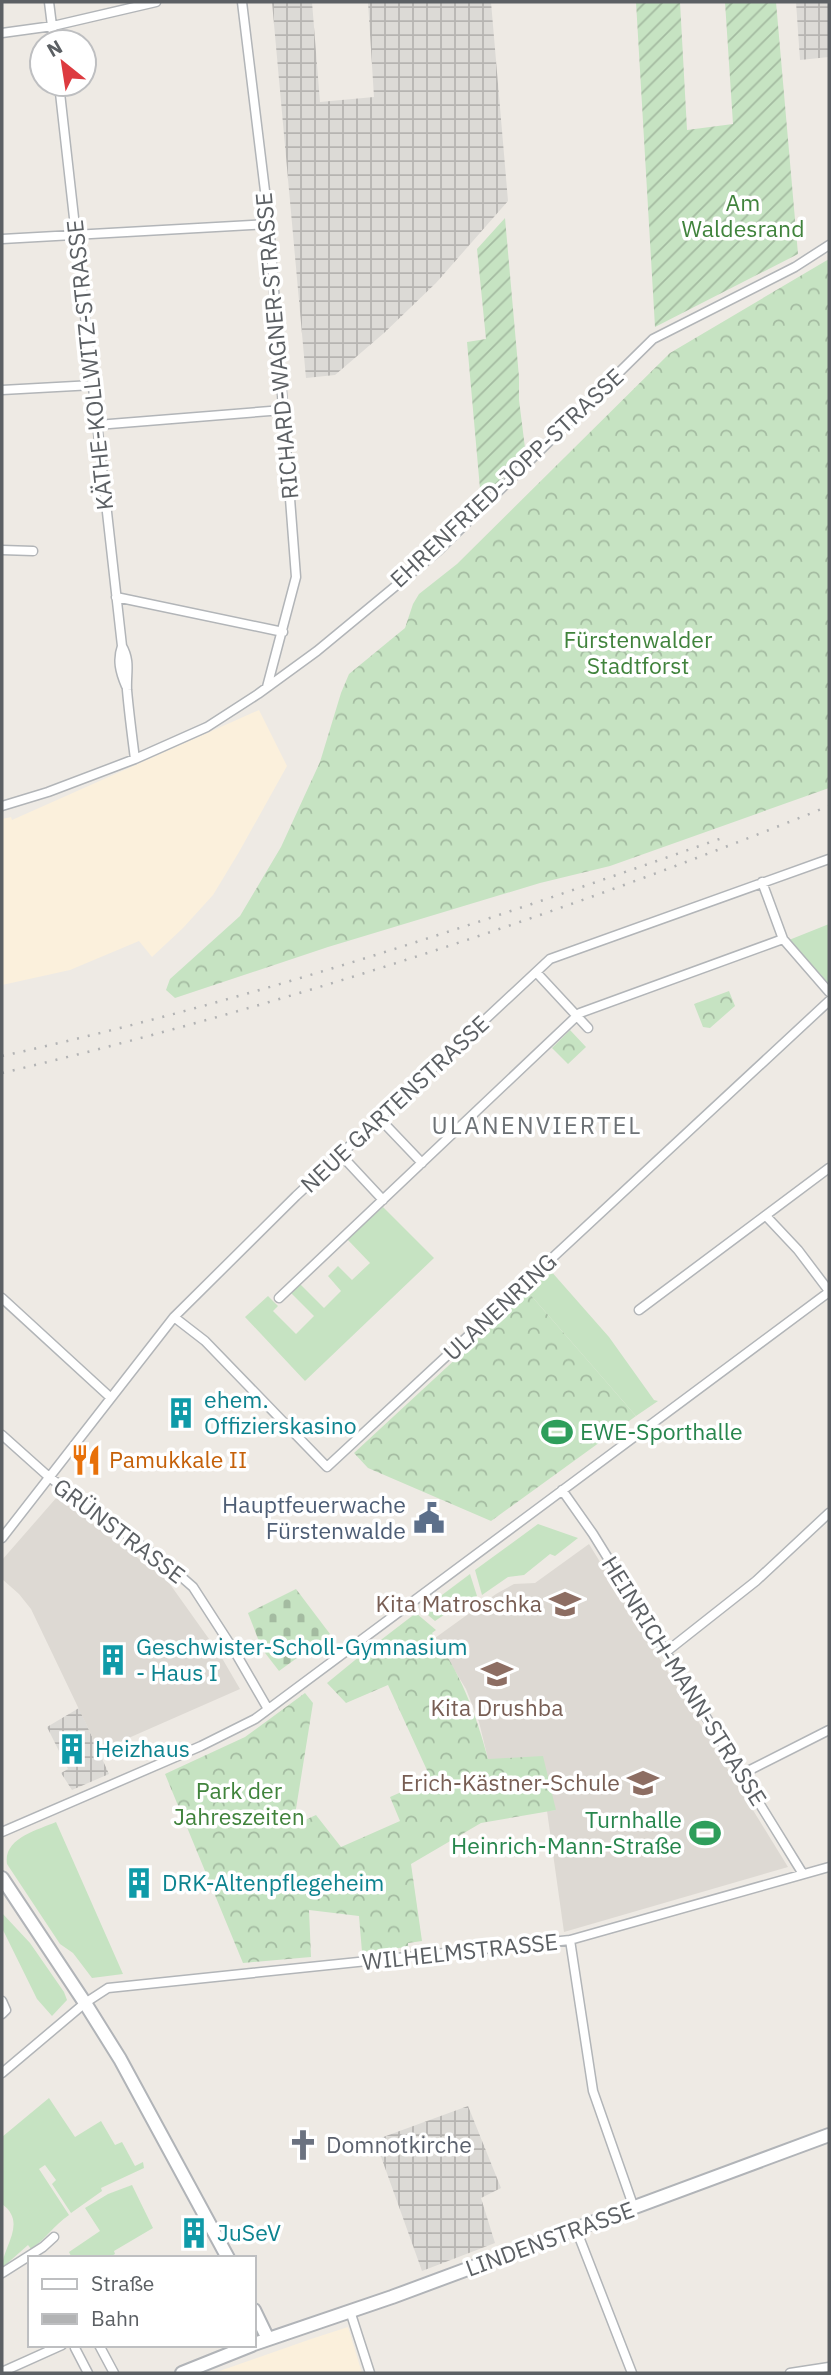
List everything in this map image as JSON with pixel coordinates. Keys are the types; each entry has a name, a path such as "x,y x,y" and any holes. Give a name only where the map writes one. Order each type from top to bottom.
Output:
{"street":[{"path":"49,2 53,26"},
{"path":"2,33 53,26 156,2"},
{"name":"RICHARD-WAGNER-STRASSE","path":"242,2 269,224 296,578 267,687"},
{"name":"KÄTHE-KOLLWITZ-STRASSE","path":"61,98 116,597 122,646 129,668 127,686 135,759"},
{"path":"2,239 269,224"},
{"name":"EHRENFRIED-JOPP-STRASSE","path":"2,806 48,792 135,759 207,727 267,687 317,651 438,551 653,339 795,267 829,245"},
{"path":"2,390 93,385"},
{"path":"97,425 283,410"},
{"path":"2,550 33,551"},
{"path":"116,597 283,632"},
{"name":"NEUE GARTENSTRASSE","path":"2,1538 174,1317 271,1220 550,959 829,859"},
{"path":"762,882 783,939 829,992"},
{"path":"279,1298 577,1016 783,939"},
{"path":"536,972 588,1028"},
{"name":"ULANENRING","path":"174,1317 205,1341 327,1467 829,1001"},
{"path":"380,1119 422,1163"},
{"path":"341,1155 383,1200"},
{"path":"639,1310 829,1168"},
{"path":"2,1832 201,1745 255,1718 829,1291 798,1250 766,1216"},
{"path":"2,1298 111,1398"},
{"name":"GRÜNSTRASSE","path":"2,1435 49,1477 169,1566 193,1587 268,1709"},
{"name":"HEINRICH-MANN-STRASSE","path":"562,1490 593,1534 803,1874"},
{"path":"666,1652 757,1581 829,1513"},
{"path":"740,1775 829,1730"},
{"name":"WILHELMSTRASSE","path":"2,2073 85,2003 108,1988 570,1940 829,1867"},
{"path":"2,1878 120,2059 227,2256"},
{"path":"570,1940 593,2091 634,2208"},
{"path":"2,2001 4,2012"},
{"name":"LINDENSTRASSE","path":"256,2344 829,2135"},
{"path":"576,2229 632,2373"},
{"path":"29,2256 54,2237"},
{"path":"2,2273 28,2257"},
{"path":"350,2311 370,2373"},
{"path":"256,2314 268,2339"},
{"path":"2,2372 58,2347"},
{"path":"75,2347 88,2373"},
{"path":"100,2347 114,2373"},
{"name":"LINDENSTRASSE","path":"182,2373 248,2347"},
{"path":"790,2373 829,2367"}],"shaded area":[{"path":"272,2 312,2 320,102 374,97 368,2 491,2 508,201 436,283 335,375 306,378"},
{"path":"796,2 829,2 829,57 800,60"},
{"path":"259,710 287,766 213,895 183,928 152,957 139,941 70,970 2,985 2,819 11,817 12,820"},
{"path":"57,1497 167,1580 219,1653 240,1689 99,1751 31,1609 2,1579 2,1560"},
{"name":"Erich-Kästner-Schule","path":"589,1544 788,1867 564,1932 547,1811 556,1810 488,1759 479,1722 466,1689 435,1638 496,1594 514,1584 535,1583"},
{"path":"79,1708 109,1774 72,1790 61,1773 68,1769 47,1727"},
{"path":"468,2106 501,2188 481,2198 495,2243 422,2271 375,2140"},
{"path":"348,2327 362,2373 214,2373 311,2339"}],"green space":[{"name":"Am Waldesrand","path":"636,2 680,2 687,130 733,124 725,2 776,2 798,254 655,327"},
{"path":"505,218 526,456 481,500 467,342 486,339 477,249"},
{"name":"Fürstenwalder Stadtforst","path":"829,259 829,788 610,866 540,883 328,947 175,998 166,990 170,979 240,916 281,847 320,762 349,674 405,628 419,594 457,564 670,353"},
{"path":"829,924 829,984 789,940"},
{"path":"729,991 735,1006 710,1028 703,1027 694,1004"},
{"path":"570,1030 586,1047 568,1064 552,1048"},
{"path":"383,1207 434,1258 305,1381 245,1317 268,1296 278,1306 273,1311 296,1334 314,1316 291,1293 300,1284 324,1308 341,1291 328,1276 338,1266 352,1280 370,1263 347,1239"},
{"path":"550,1270 609,1337 654,1400 658,1401 636,1416 528,1292"},
{"path":"528,1292 636,1416 491,1521 368,1468 354,1453"},
{"path":"538,1524 578,1538 555,1556 550,1554 524,1575 508,1577 482,1595 475,1570"},
{"path":"470,1574 477,1596 471,1602 466,1600 435,1621 422,1610"},
{"path":"296,1589 330,1634 279,1671 262,1649 248,1613"},
{"name":"Park der Jahreszeiten","path":"416,1613 436,1630 432,1633 466,1693 488,1759 543,1756 556,1810 481,1823 411,1864 422,1941 408,1943 408,1947 362,1952 359,1916 309,1910 311,1957 243,1963 165,1774 245,1737 305,1693 313,1703 295,1815 296,1825 304,1824 305,1820 316,1815 341,1847 400,1821 390,1797 431,1779 388,1685 346,1703 327,1683"},
{"path":"56,1822 123,1974 92,1978 73,1953 60,1944 7,1864 7,1855 16,1841"},
{"path":"2,1913 30,1943 64,1992 67,2000 52,2016 37,1999 2,1928"},
{"path":"49,2098 75,2137 101,2121 115,2145 122,2142 135,2166 143,2162 144,2168 101,2188 102,2191 71,2213 52,2184 56,2180 45,2165 39,2169 69,2215 31,2249 28,2245 2,2268 12,2235 13,2219 2,2204 2,2137"},
{"path":"132,2185 153,2228 114,2251 115,2254 112,2256 71,2256 69,2252 100,2231 85,2208 108,2194"}],"railway":[{"path":"2,1073 212,1018 420,955 626,884 829,806"},
{"path":"2,1056 185,1011 366,958 725,837"}],"place":[{"name":"ehem. Offizierskasino","path":"181,1413"},
{"name":"EWE-Sporthalle","path":"557,1432"},
{"name":"Pamukkale II","path":"86,1460"},
{"name":"Hauptfeuerwache Fürstenwalde","path":"429,1518"},
{"name":"Kita Matroschka","path":"565,1604"},
{"name":"Geschwister-Scholl-Gymnasium - Haus I","path":"113,1660"},
{"name":"Kita Drushba","path":"497,1674"},
{"name":"Heizhaus","path":"72,1749"},
{"name":"Erich-Kästner-Schule","path":"643,1783"},
{"name":"Turnhalle Heinrich-Mann-Straße","path":"705,1833"},
{"name":"DRK-Altenpflegeheim","path":"139,1883"},
{"name":"Domnotkirche","path":"303,2145"},
{"name":"JuSeV","path":"194,2233"}],"district":[{"name":"ULANENVIERTEL","path":"537,1126"}]}
